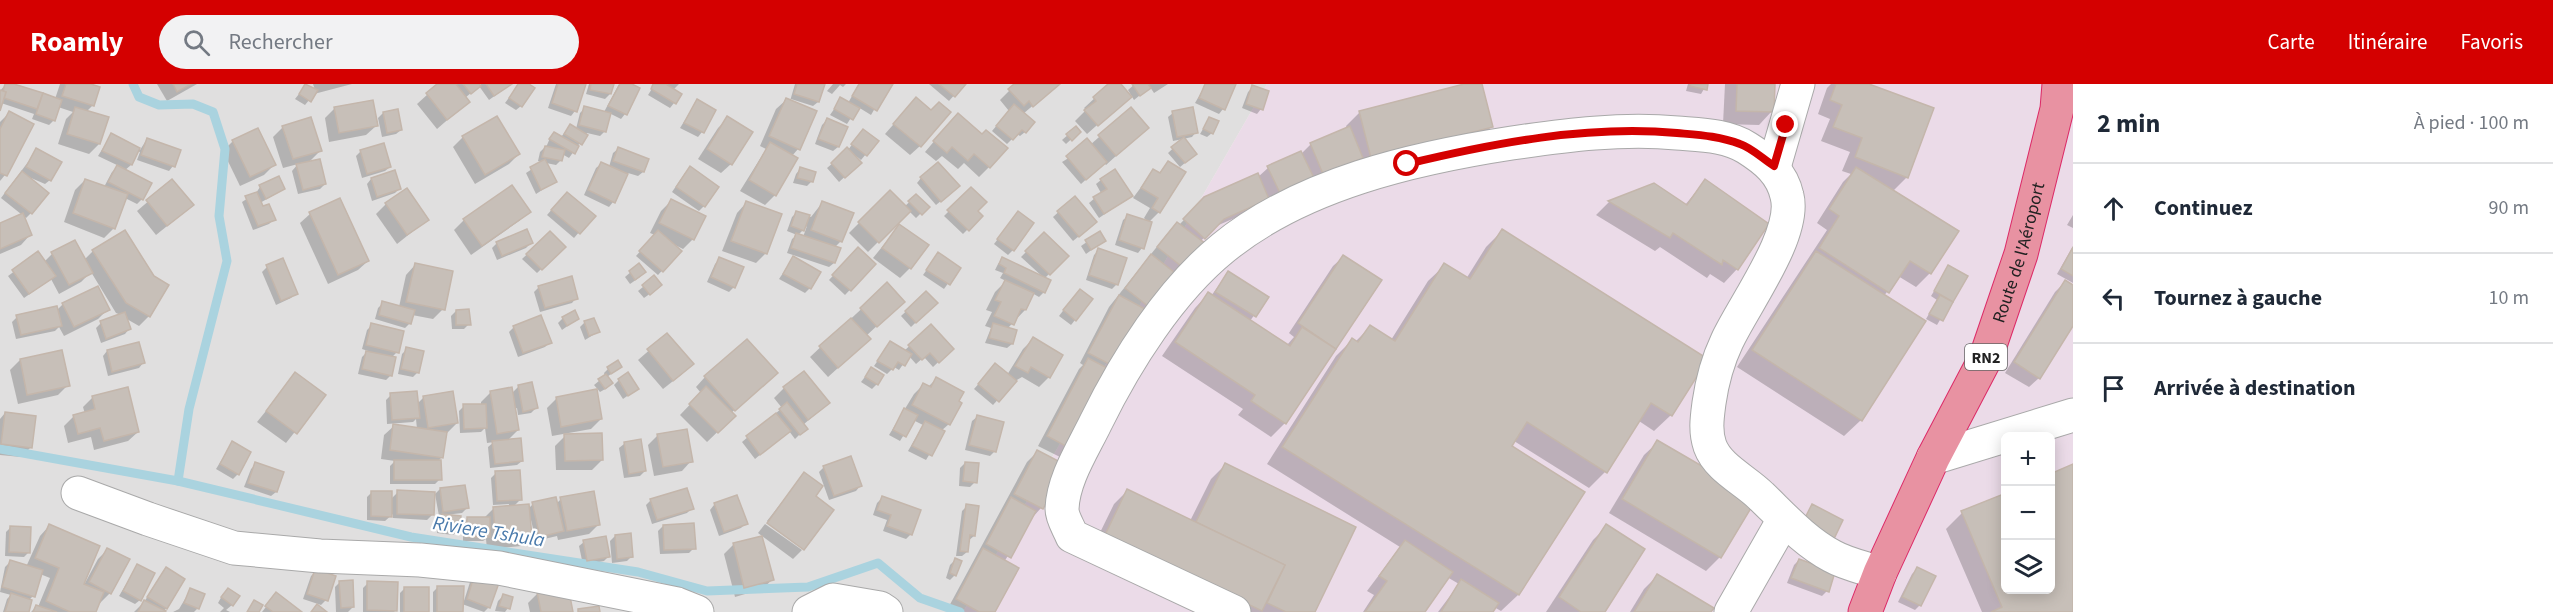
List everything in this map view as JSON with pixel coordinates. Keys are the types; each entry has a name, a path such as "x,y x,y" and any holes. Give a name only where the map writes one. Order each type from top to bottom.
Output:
{"highway":[{"name":"Route de l'Aéroport","path":"1865,612 1880,573 1934,458 1986,357 2021,254 2057,109 2059,84"}],"street":[{"path":"1774,166 1798,84"},
{"path":"1234,612 1072,536 1062,512 1069,479 1102,411 1133,356 1176,295 1222,248 1269,217 1329,188 1388,169 1463,151 1559,136 1644,130 1719,137 1743,145 1774,166 1788,198 1786,226 1774,254 1726,342 1712,383 1706,426 1711,449 1735,476 1759,494 1784,521 1833,557 1880,573"},
{"path":"1934,458 2073,415"},
{"path":"78,493 234,548 499,568 677,603 697,612"},
{"path":"1731,612 1784,521"},
{"path":"809,612 833,600 880,608 886,612"}],"shaded area":[{"path":"0,84 1267,84 963,612 0,612"},
{"path":"1267,84 2073,84 2073,612 963,612"}],"building":[{"path":"5,84 14,84 43,93 37,109 4,98"},
{"path":"66,84 91,84 100,87 94,106 62,96"},
{"path":"173,84 191,84 177,92"},
{"path":"305,84 318,90 311,102 299,94"},
{"path":"437,84 456,84 470,102 447,120 426,93"},
{"path":"463,84 479,84 481,86 471,94"},
{"path":"486,84 512,84 494,96"},
{"path":"518,84 529,84 535,88 522,107 509,98"},
{"path":"558,84 586,84 577,112 552,103"},
{"path":"591,84 614,84 611,94 590,90"},
{"path":"620,84 632,84 640,88 627,115 608,106"},
{"path":"653,84 666,84 682,94 676,104 651,89"},
{"path":"797,84 825,84 819,102 794,94"},
{"path":"859,84 893,84 877,111 852,96"},
{"path":"939,84 966,84 955,97"},
{"path":"1014,84 1060,84 1033,107 1029,101 1024,106 1008,89"},
{"path":"1108,84 1121,84 1132,97 1098,126 1084,110 1096,101 1093,97"},
{"path":"1132,84 1148,84 1151,88 1140,96"},
{"path":"1205,84 1236,84 1225,110 1199,98"},
{"path":"1464,84 1482,84 1493,127 1371,158 1359,111"},
{"path":"1691,84 1708,84 1707,90 1690,86"},
{"path":"1737,84 1775,84 1774,112 1736,111"},
{"path":"1836,84 1869,84 1934,108 1908,178 1855,157 1862,138 1833,127 1842,105 1830,100"},
{"path":"1252,85 1269,91 1263,110 1246,104"},
{"path":"0,90 6,92 0,111"},
{"path":"43,93 62,100 55,121 36,114"},
{"path":"840,97 860,108 853,120 834,109"},
{"path":"916,97 931,110 939,102 951,112 921,147 893,124"},
{"path":"786,98 817,111 800,150 769,136"},
{"path":"697,99 716,110 704,133 684,123"},
{"path":"373,100 378,126 339,133 334,107"},
{"path":"1014,104 1035,122 1026,133 1022,130 1013,140 996,126"},
{"path":"584,106 611,113 606,132 579,125"},
{"path":"75,107 109,117 100,144 67,134"},
{"path":"1131,107 1149,128 1116,156 1098,135"},
{"path":"1193,107 1198,133 1177,137 1172,111"},
{"path":"398,109 402,130 387,133 383,112"},
{"path":"9,111 34,124 7,176 0,173 0,129"},
{"path":"958,113 982,134 986,130 1008,148 990,168 974,154 968,161 952,147 947,153 933,141"},
{"path":"497,116 520,154 485,175 462,136"},
{"path":"727,116 753,132 732,165 707,149"},
{"path":"311,117 322,151 293,159 282,126"},
{"path":"1209,117 1219,121 1213,134 1203,129"},
{"path":"827,118 848,127 839,147 818,139"},
{"path":"570,124 588,135 582,145 564,134"},
{"path":"1076,126 1081,132 1072,141 1066,134"},
{"path":"1350,126 1363,158 1323,174 1310,143"},
{"path":"258,128 276,165 250,177 232,140"},
{"path":"863,129 879,141 867,156 851,144"},
{"path":"554,132 579,146 575,154 549,139"},
{"path":"111,133 140,148 132,165 102,151"},
{"path":"1184,137 1197,154 1185,163 1171,147"},
{"path":"147,138 181,150 175,167 141,155"},
{"path":"1087,138 1107,162 1086,180 1066,156"},
{"path":"770,142 798,158 776,196 749,180"},
{"path":"384,143 391,167 367,174 360,150"},
{"path":"545,146 565,150 562,161 542,157"},
{"path":"618,147 649,159 644,172 613,161"},
{"path":"847,147 862,163 845,178 831,163"},
{"path":"36,148 62,162 51,181 26,167"},
{"path":"1301,151 1314,178 1280,193 1267,166"},
{"path":"320,159 326,184 303,190 296,164"},
{"path":"545,159 557,182 541,190 530,167"},
{"path":"1168,161 1186,172 1160,213 1152,208 1158,198 1141,188 1153,169 1160,173"},
{"path":"601,162 628,174 615,203 588,190"},
{"path":"938,162 960,186 941,202 920,177"},
{"path":"117,165 152,183 143,200 108,182"},
{"path":"690,166 719,187 705,207 676,187"},
{"path":"800,167 816,172 813,182 797,178"},
{"path":"1856,167 1959,231 1931,274 1910,261 1889,293 1819,248 1839,216 1829,209"},
{"path":"1115,169 1133,196 1104,214 1093,197 1107,189 1100,179"},
{"path":"395,170 401,189 377,197 371,178"},
{"path":"22,171 49,193 32,214 5,193"},
{"path":"1258,173 1269,199 1224,219 1205,239 1183,219 1204,197"},
{"path":"279,176 285,189 266,199 259,185"},
{"path":"85,179 128,194 115,229 73,213"},
{"path":"172,179 194,205 167,226 146,200"},
{"path":"1705,179 1769,224 1738,270 1723,260 1722,265 1673,233 1670,238 1608,201 1654,183 1687,205"},
{"path":"512,185 531,212 482,246 463,219"},
{"path":"971,187 987,202 978,211 983,216 969,231 947,210"},
{"path":"407,188 429,220 407,235 385,203"},
{"path":"890,190 911,211 879,243 858,222"},
{"path":"257,192 263,206 269,204 276,220 258,226 245,196"},
{"path":"567,192 596,216 580,234 551,210"},
{"path":"916,194 930,207 922,215 908,201"},
{"path":"1075,196 1097,222 1079,237 1057,211"},
{"path":"340,198 369,261 338,275 309,212"},
{"path":"671,199 706,216 694,240 659,223"},
{"path":"746,201 782,214 767,254 731,241"},
{"path":"822,201 854,213 842,242 811,230"},
{"path":"796,211 810,215 804,231 791,226"},
{"path":"1018,211 1034,223 1014,251 997,239"},
{"path":"23,213 32,235 0,249 0,223"},
{"path":"1127,214 1152,222 1144,249 1119,240"},
{"path":"1177,222 1206,244 1186,270 1157,247"},
{"path":"899,224 929,245 911,269 882,248"},
{"path":"527,229 533,243 502,256 496,242"},
{"path":"1502,229 1708,359 1672,416 1651,403 1607,473 1527,422 1512,446 1585,492 1519,595 1282,447 1352,338 1358,342 1370,325 1395,341 1444,263 1470,279"},
{"path":"125,230 154,276 169,285 150,317 126,303 92,250"},
{"path":"658,230 682,251 663,272 639,251"},
{"path":"550,231 566,247 542,270 526,254"},
{"path":"1100,231 1106,241 1091,250 1085,240"},
{"path":"1044,232 1069,256 1050,275 1025,251"},
{"path":"796,233 841,248 835,263 791,248"},
{"path":"75,240 93,273 69,285 51,252"},
{"path":"858,247 876,264 851,291 832,275"},
{"path":"2073,247 2073,276 2061,269"},
{"path":"1098,248 1127,258 1118,285 1089,275"},
{"path":"38,251 56,276 29,294 12,270"},
{"path":"1816,251 1926,321 1862,421 1752,350"},
{"path":"938,252 961,268 950,285 926,270"},
{"path":"1151,254 1179,276 1153,310 1125,288"},
{"path":"1343,255 1382,280 1336,349 1298,323"},
{"path":"793,256 821,272 811,289 783,274"},
{"path":"719,257 744,267 735,288 711,277"},
{"path":"1002,257 1051,280 1045,293 1004,273 1006,268 999,264"},
{"path":"283,258 298,294 281,301 266,265"},
{"path":"415,263 453,271 445,310 406,302"},
{"path":"639,263 646,272 635,280 629,271"},
{"path":"1948,265 1968,276 1953,302 1934,291"},
{"path":"1228,271 1269,297 1256,317 1215,292"},
{"path":"654,275 662,285 650,295 642,285"},
{"path":"572,276 578,299 545,308 538,286"},
{"path":"1005,280 1034,293 1026,310 1021,309 1014,325 994,316 1001,302 995,300"},
{"path":"2065,280 2073,285 2073,326 2040,379 2014,362"},
{"path":"887,282 905,302 877,327 860,308"},
{"path":"98,286 110,310 74,327 62,303"},
{"path":"1080,289 1093,299 1076,321 1063,310"},
{"path":"926,291 938,303 916,323 905,311"},
{"path":"1208,292 1290,346 1302,327 1336,349 1286,424 1251,401 1255,395 1175,342"},
{"path":"1119,295 1147,310 1117,368 1088,353"},
{"path":"1940,295 1953,302 1943,321 1929,314"},
{"path":"382,301 415,310 411,324 379,315"},
{"path":"57,306 62,326 21,335 16,315"},
{"path":"469,309 471,325 456,325 456,310"},
{"path":"575,310 579,319 567,326 562,317"},
{"path":"125,312 131,329 106,339 100,321"},
{"path":"541,315 552,343 523,353 513,326"},
{"path":"594,318 600,332 589,336 584,321"},
{"path":"851,318 871,339 838,368 819,346"},
{"path":"371,323 404,331 399,353 366,345"},
{"path":"993,323 1017,330 1013,344 989,338"},
{"path":"931,324 954,349 939,363 930,353 922,360 908,345"},
{"path":"667,333 694,364 673,381 647,349"},
{"path":"1033,337 1063,355 1050,378 1031,367 1028,373 1015,366"},
{"path":"747,339 778,373 735,411 704,376"},
{"path":"890,341 912,354 905,366 898,362 893,370 877,361"},
{"path":"139,342 145,363 112,372 107,350"},
{"path":"406,347 424,351 419,373 401,369"},
{"path":"62,350 70,386 27,395 20,359"},
{"path":"366,351 396,357 392,376 362,369"},
{"path":"1088,358 1115,372 1073,450 1047,436"},
{"path":"618,360 622,367 611,374 607,367"},
{"path":"995,363 1017,381 999,402 978,384"},
{"path":"871,367 884,375 878,385 865,377"},
{"path":"804,371 830,403 808,420 783,387"},
{"path":"295,372 326,395 297,434 266,411"},
{"path":"628,372 639,389 628,396 618,379"},
{"path":"606,374 613,383 605,389 598,379"},
{"path":"936,377 964,392 959,401 962,403 950,425 912,405 923,383 931,387"},
{"path":"532,382 538,408 523,412 518,385"},
{"path":"706,386 736,416 718,433 689,404"},
{"path":"128,387 139,432 104,441 100,428 78,434 73,415 95,409 92,396"},
{"path":"512,387 519,430 497,434 490,391"},
{"path":"597,389 602,419 561,427 556,397"},
{"path":"417,391 420,418 392,420 390,393"},
{"path":"453,391 458,423 428,428 423,396"},
{"path":"787,402 808,429 800,435 779,409"},
{"path":"463,404 486,404 487,428 464,429"},
{"path":"904,408 918,415 906,437 893,430"},
{"path":"5,412 36,416 32,448 1,444"},
{"path":"776,413 791,431 760,455 746,436"},
{"path":"977,415 1004,422 996,452 969,445"},
{"path":"925,421 945,431 932,456 912,446"},
{"path":"393,424 447,432 443,458 390,450"},
{"path":"687,429 693,462 663,467 657,434"},
{"path":"602,433 603,460 565,461 564,434"},
{"path":"521,438 523,461 495,464 492,441"},
{"path":"641,439 646,471 629,474 624,442"},
{"path":"1657,440 1757,498 1721,558 1622,499"},
{"path":"232,441 251,452 239,475 220,464"},
{"path":"1037,450 1066,465 1043,509 1014,494"},
{"path":"851,456 862,486 834,496 823,466"},
{"path":"394,460 441,460 442,480 394,480"},
{"path":"255,462 284,472 277,492 248,483"},
{"path":"965,462 979,463 977,483 963,481"},
{"path":"1225,463 1356,527 1315,612 1286,612 1267,603 1285,565 1196,522"},
{"path":"2073,464 2073,612 1991,612 2002,607 1961,511 2001,495 2001,594 2055,594 2055,472"},
{"path":"520,470 522,500 497,501 495,471"},
{"path":"804,472 823,486 816,496 834,510 804,550 767,523"},
{"path":"465,485 469,508 443,512 440,488"},
{"path":"687,488 694,509 657,520 650,499"},
{"path":"1127,489 1285,565 1262,611 1105,535"},
{"path":"397,490 435,492 434,515 397,514"},
{"path":"371,491 392,491 392,517 371,516"},
{"path":"594,491 600,525 567,531 560,497"},
{"path":"737,495 748,524 724,532 714,503"},
{"path":"882,496 921,510 912,535 887,526 891,515 877,510"},
{"path":"556,497 564,531 540,537 532,502"},
{"path":"1011,497 1036,511 1011,558 986,544"},
{"path":"529,504 532,537 496,540 493,507"},
{"path":"966,504 979,506 975,536 970,535 968,552 960,551"},
{"path":"1812,504 1843,520 1832,543 1800,528"},
{"path":"442,514 461,516 459,530 441,528"},
{"path":"467,517 490,517 490,537 467,537"},
{"path":"694,523 696,549 664,550 663,525"},
{"path":"49,524 100,546 84,584 104,592 96,612 70,612 46,601 59,568 35,558"},
{"path":"1606,524 1645,549 1605,612 1581,612 1559,597"},
{"path":"10,526 31,527 30,553 9,552"},
{"path":"631,533 633,557 617,559 615,535"},
{"path":"606,536 610,557 587,561 583,540"},
{"path":"762,536 774,580 744,588 733,543"},
{"path":"1405,540 1453,572 1425,612 1365,612 1387,581 1379,576"},
{"path":"107,548 130,559 111,594 89,582"},
{"path":"983,548 1019,568 995,612 979,612 956,599"},
{"path":"955,558 962,561 956,576 950,573"},
{"path":"1799,559 1835,572 1829,592 1791,578"},
{"path":"10,560 43,570 35,597 2,587"},
{"path":"137,564 155,573 141,601 123,591"},
{"path":"166,567 185,579 167,609 147,597"},
{"path":"1917,567 1936,576 1921,606 1902,597"},
{"path":"315,569 336,576 328,601 307,594"},
{"path":"475,573 500,580 490,608 467,599"},
{"path":"1657,574 1714,608 1711,612 1634,612"},
{"path":"1461,579 1499,603 1493,612 1441,612"},
{"path":"353,580 354,607 341,608 339,581"},
{"path":"367,581 398,582 397,611 367,610"},
{"path":"437,586 464,586 463,612 437,612"},
{"path":"568,586 573,612 541,612 537,592"},
{"path":"404,587 429,587 429,612 404,612"},
{"path":"190,588 205,594 199,609 184,603"},
{"path":"228,588 240,596 233,606 221,597"},
{"path":"276,592 302,612 273,612 265,606"},
{"path":"11,593 32,600 29,612 5,612"},
{"path":"503,594 513,597 510,609 499,606"},
{"path":"144,600 166,611 138,612"},
{"path":"254,600 263,605 259,612 247,612"},
{"path":"317,604 327,612 311,612"},
{"path":"36,605 57,612 33,612"},
{"path":"599,606 600,612 578,612 578,609"}],"waterway":[{"path":"133,84 139,97 159,105 193,104 213,112 225,149 219,216 227,261 189,409 178,481"},
{"name":"Riviere Tshula","path":"0,449 178,481 411,537 638,572 707,591 808,587 878,563 920,598 960,612"}],"route":[{"path":"1407,164 1463,151 1570,134 1644,130 1719,137 1743,145 1774,166 1786,125"}]}
